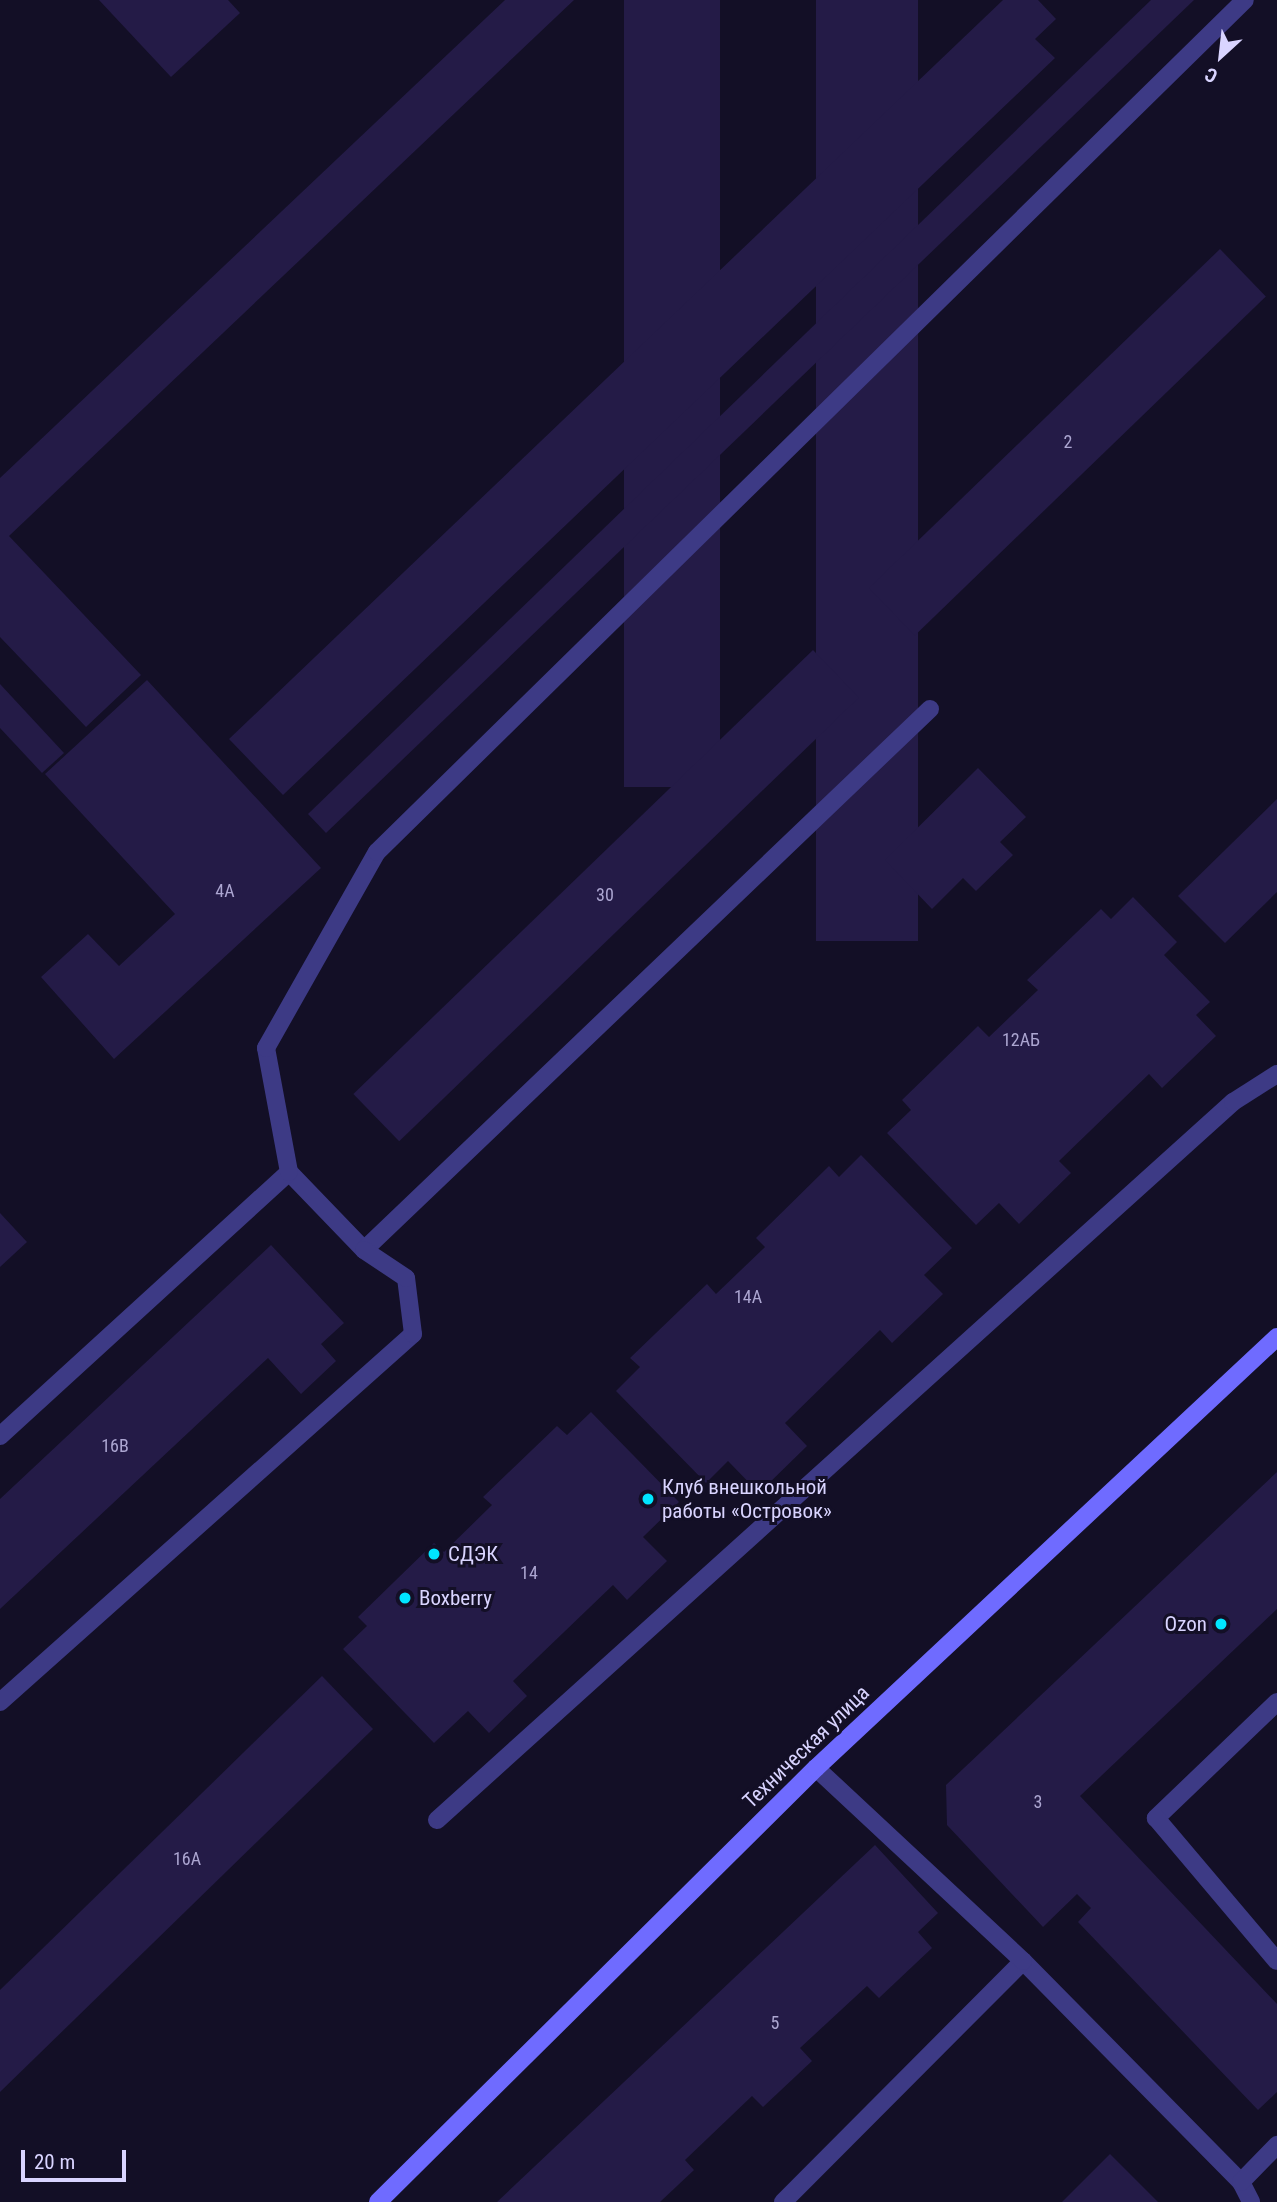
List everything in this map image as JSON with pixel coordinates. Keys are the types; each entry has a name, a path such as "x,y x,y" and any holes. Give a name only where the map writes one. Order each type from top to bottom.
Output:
{"street":[{"path":"0,1702 413,1334 406,1279 364,1250 289,1172 266,1048 377,852 1245,0"},
{"path":"364,1250 930,709"},
{"path":"437,1820 1233,1102 1277,1074"},
{"path":"0,1436 289,1172"},
{"name":"Техническая улица","path":"378,2202 816,1768 1277,1337"},
{"path":"1277,1702 1156,1818 1277,1961"},
{"path":"816,1768 1023,1961 1241,2182 1251,2202"},
{"path":"783,2202 1023,1961"},
{"path":"1241,2182 1277,2146"}],"building":[{"path":"99,0 228,0 240,13 171,77"},
{"path":"505,0 574,0 9,536 141,675 86,727 0,637 0,478"},
{"path":"624,0 720,0 720,787 624,787"},
{"path":"816,0 918,0 918,941 816,941"},
{"path":"1003,0 1038,0 1056,19 1035,39 1055,58 283,795 229,739"},
{"path":"1151,0 1194,0 326,833 308,814"},
{"path":"1220,249 1266,296 915,635 869,588"},
{"path":"813,650 859,697 399,1141 353,1094"},
{"path":"147,680 321,868 114,1059 41,977 88,934 119,966 175,914 45,774"},
{"path":"0,684 64,753 42,773 0,728"},
{"path":"978,768 1026,817 1000,842 1013,855 976,891 963,878 932,909 885,860"},
{"path":"1277,799 1277,892 1225,943 1178,896"},
{"path":"1133,897 1177,942 1164,955 1210,1002 1196,1015 1216,1036 1162,1088 1149,1074 1059,1161 1071,1173 1019,1224 999,1203 976,1225 887,1133 911,1110 902,1100 978,1026 989,1037 1038,990 1027,980 1101,909 1111,919"},
{"path":"861,1155 952,1248 924,1275 943,1294 892,1343 880,1330 785,1423 807,1446 759,1493 728,1461 706,1483 616,1391 640,1367 630,1358 707,1284 716,1294 765,1247 756,1238 829,1166 839,1177"},
{"path":"0,1213 27,1242 0,1267"},
{"path":"271,1245 344,1323 321,1344 336,1361 301,1394 268,1358 0,1609 0,1499"},
{"path":"591,1412 679,1502 643,1537 667,1561 627,1600 613,1585 513,1681 527,1696 489,1733 468,1711 434,1743 343,1649 367,1626 358,1617 434,1543 444,1552 492,1505 483,1497 557,1426 567,1435"},
{"path":"1277,1472 1277,1609 1080,1796 1277,2004 1277,2092 1258,2110 1078,1922 1091,1908 1077,1894 1043,1927 947,1825 946,1785"},
{"path":"322,1676 373,1729 0,2092 0,1990"},
{"path":"875,1845 938,1913 918,1932 932,1948 879,1998 867,1986 800,2048 812,2061 763,2107 752,2096 685,2160 694,2170 660,2202 497,2202"},
{"path":"1110,2154 1158,2202 1062,2202"}],"place":[{"name":"Клуб внешкольной работы «Островок»","path":"648,1499"},
{"name":"СДЭК","path":"434,1554"},
{"name":"Boxberry","path":"405,1598"},
{"name":"Ozon","path":"1221,1624"}]}
